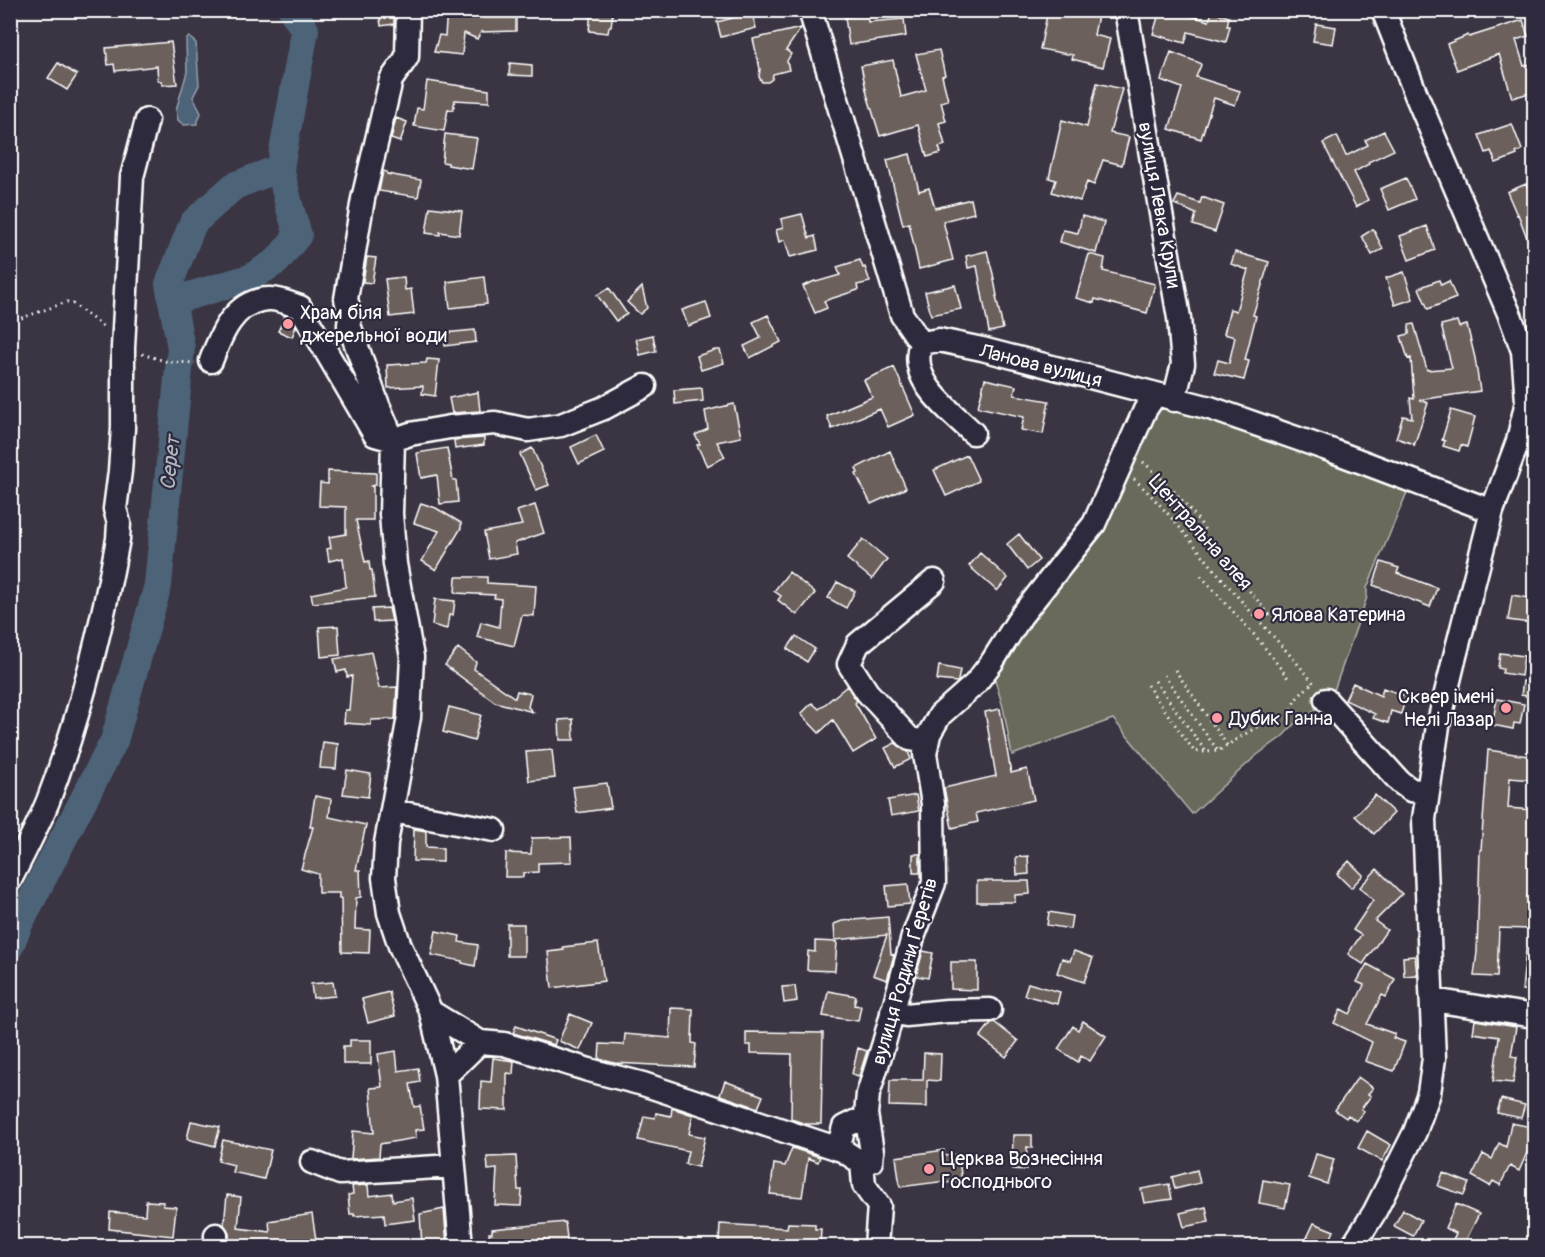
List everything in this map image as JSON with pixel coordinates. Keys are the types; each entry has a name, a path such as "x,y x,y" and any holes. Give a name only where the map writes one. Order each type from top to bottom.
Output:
{"street":[{"path":"408,10 407,57 391,80 363,199 346,299 350,315 349,325 393,440 391,514 395,564 412,657 409,717 386,843 384,878 389,913 400,946 431,1012 446,1075 461,1246"},
{"path":"810,10 902,315 921,343 918,353 922,378 931,391 973,433"},
{"name":"вулиця Левка Крупи","path":"1126,10 1179,318 1183,364 1164,398"},
{"path":"1353,1246 1374,1213 1415,1132 1429,1093 1434,1058 1425,858 1424,819 1427,792 1438,726 1492,511 1531,402 1523,351 1511,318 1417,97 1383,10"},
{"path":"10,880 47,803 70,737 89,669 118,539 119,523 114,509 123,428 123,348 132,177 147,120"},
{"path":"205,362 234,315 249,304 268,299 300,307 375,435 393,440 410,434 450,427 495,423 528,430 561,425 604,408 645,386"},
{"name":"Ланова вулиця","path":"921,343 939,340 982,349 1164,398 1210,408 1333,451 1492,511"},
{"name":"вулиця Родини Ґеретів","path":"862,1163 871,1161 872,1152 867,1121 868,1094 913,937 934,883 933,804 925,754 929,734 940,715 975,684 1021,616 1094,524 1130,464 1145,410 1164,398"},
{"path":"927,742 910,739 867,692 849,664 858,644 934,581"},
{"path":"1320,691 1400,782 1411,790 1427,792"},
{"path":"392,812 494,830"},
{"path":"1433,999 1534,1016"},
{"path":"892,1011 906,1015 990,1010"},
{"path":"431,1012 480,1042 504,1044 643,1084 838,1149 862,1163 864,1185 879,1206 876,1246"},
{"path":"446,1075 480,1042"},
{"path":"838,1149 844,1127 854,1122 867,1121"},
{"path":"312,1162 340,1173 453,1166"}],"path":[{"path":"10,322 66,302 117,334 123,348 168,362 205,362"},
{"path":"1130,464 1164,481 1194,513 1205,530"},
{"name":"Центральна алея","path":"1130,464 1126,472 1159,504 1320,691"},
{"path":"1230,568 1274,620"},
{"path":"1201,576 1258,639 1288,678"},
{"path":"1175,670 1227,745"},
{"path":"1164,675 1218,751"},
{"path":"1155,681 1206,752"},
{"path":"1147,685 1194,751 1206,752 1218,751 1271,718 1281,718 1288,714 1296,699 1320,691"}],"green space":[{"path":"1168,405 1278,441 1408,490 1367,588 1367,597 1333,693 1308,716 1299,719 1282,737 1257,755 1192,814 1113,719 1012,755 1003,707 995,680 995,666 1158,406"}],"water":[{"path":"189,37 196,43 199,85 193,97 201,113 197,124 184,125 178,120 176,110 187,72 186,40"}],"building":[{"path":"379,10 394,10 394,24 381,26"},
{"path":"447,10 477,10 486,13 484,18 516,18 516,31 481,32 477,39 464,33 462,55 434,52 439,35 445,36"},
{"path":"591,10 613,10 608,33 589,31"},
{"path":"1048,10 1099,10 1094,35 1110,39 1103,67 1072,59 1073,55 1040,49"},
{"path":"1160,10 1171,10 1209,21 1212,12 1229,17 1227,26 1230,26 1226,42 1188,32 1185,43 1153,34"},
{"path":"752,13 756,28 721,37 717,22"},
{"path":"867,14 868,22 904,19 906,36 849,45 845,17"},
{"path":"1523,20 1528,36 1516,40 1524,66 1534,63 1534,81 1531,82 1533,92 1512,98 1499,54 1457,70 1447,44 1468,35 1469,37"},
{"path":"1316,24 1336,27 1333,44 1313,41"},
{"path":"801,28 786,50 791,54 787,61 789,70 773,74 772,79 768,82 762,82 759,77 760,69 753,39"},
{"path":"171,42 177,84 162,85 162,81 158,81 157,66 115,71 114,64 108,65 106,48"},
{"path":"939,50 948,100 941,102 946,121 939,123 945,145 939,147 941,153 927,157 918,125 880,136 861,66 893,60 901,97 926,90 916,54"},
{"path":"1171,52 1200,63 1196,77 1240,91 1235,105 1214,98 1201,139 1169,129 1182,88 1161,80"},
{"path":"58,63 77,75 67,90 48,78"},
{"path":"510,63 532,65 532,76 509,75"},
{"path":"427,81 489,90 489,102 455,100 453,110 448,109 444,131 414,126 417,108 423,109"},
{"path":"1097,83 1122,89 1110,133 1129,137 1122,165 1103,160 1094,185 1087,182 1080,201 1052,192 1056,180 1049,178 1062,120 1087,127"},
{"path":"396,118 407,122 400,142 391,139"},
{"path":"1512,124 1522,150 1516,153 1517,155 1496,163 1491,151 1486,153 1479,135"},
{"path":"1384,131 1394,150 1368,162 1369,164 1354,172 1368,200 1356,207 1323,143 1337,136 1346,156 1368,145 1365,140"},
{"path":"445,134 477,138 472,169 442,162"},
{"path":"910,154 919,191 929,188 935,208 971,199 974,213 943,221 953,260 919,269 909,223 903,225 887,160"},
{"path":"383,171 387,174 421,180 418,197 379,191"},
{"path":"1406,178 1415,199 1389,210 1380,189"},
{"path":"1526,184 1530,193 1534,191 1533,254 1507,192"},
{"path":"1178,196 1200,203 1202,197 1224,205 1215,232 1193,225 1196,214 1174,204"},
{"path":"430,207 462,211 459,235 440,232 440,235 426,233"},
{"path":"802,214 809,238 815,236 818,250 790,257 785,240 779,242 776,230 783,228 781,219"},
{"path":"1082,216 1104,222 1096,253 1060,242 1063,230 1078,233"},
{"path":"1427,226 1435,250 1409,260 1400,236"},
{"path":"1373,229 1383,249 1372,255 1362,236"},
{"path":"987,251 1003,329 989,332 977,266 968,268 966,256"},
{"path":"1235,252 1269,262 1253,315 1256,316 1245,360 1249,361 1244,380 1214,373 1218,360 1229,363 1235,337 1224,334 1230,309 1236,311 1248,270 1231,264"},
{"path":"1089,254 1105,258 1103,271 1155,284 1147,313 1095,299 1094,303 1076,298"},
{"path":"367,257 376,258 372,283 363,282"},
{"path":"860,260 870,282 857,285 858,290 824,301 827,308 815,313 803,286 840,275 837,267"},
{"path":"1404,272 1413,299 1395,305 1386,278"},
{"path":"404,277 405,290 411,289 414,314 390,317 385,279"},
{"path":"484,277 487,304 450,308 447,282"},
{"path":"1439,280 1441,285 1449,281 1456,298 1428,309 1419,288"},
{"path":"955,285 961,309 931,315 925,292"},
{"path":"642,287 647,308 640,314 627,302"},
{"path":"609,288 627,314 616,321 597,295"},
{"path":"706,302 711,318 688,326 682,310"},
{"path":"768,315 781,342 750,358 744,346 761,338 753,322"},
{"path":"285,316 291,318 296,327 292,337 278,331"},
{"path":"1457,321 1459,327 1467,325 1480,391 1419,400 1428,403 1414,446 1414,444 1396,438 1403,416 1412,418 1410,398 1414,399 1411,358 1408,359 1401,336 1409,334 1409,325 1414,324 1427,370 1452,368 1441,325"},
{"path":"475,330 476,342 445,346 444,333"},
{"path":"653,335 656,351 640,355 636,339"},
{"path":"720,350 724,363 701,370 697,356"},
{"path":"427,359 439,360 435,396 422,394 423,386 388,388 387,365 426,363"},
{"path":"894,367 915,415 888,427 880,409 832,429 827,416 872,397 864,380"},
{"path":"985,379 1016,386 1014,395 1049,401 1043,434 1021,430 1024,417 978,407"},
{"path":"702,388 703,401 675,404 674,390"},
{"path":"478,392 480,411 452,413 449,398"},
{"path":"734,404 741,437 717,442 725,457 707,466 695,435 708,429 705,411"},
{"path":"1451,410 1475,417 1467,447 1461,445 1459,451 1443,446 1445,441 1442,440"},
{"path":"596,435 604,452 579,464 571,447"},
{"path":"484,438 484,445 455,449 454,440"},
{"path":"447,448 453,480 456,480 458,502 440,504 437,475 421,478 417,453"},
{"path":"532,448 549,485 536,490 520,454"},
{"path":"890,451 906,488 871,504 856,474 858,473 856,468"},
{"path":"967,455 979,481 946,496 934,470"},
{"path":"328,471 376,473 376,485 371,486 373,487 373,520 356,520 365,562 369,561 370,570 372,570 375,597 313,603 311,594 346,587 343,558 329,561 327,549 331,548 329,537 346,534 346,507 319,506 320,483 328,484"},
{"path":"421,503 436,508 461,523 461,528 436,570 422,561 439,531 414,523"},
{"path":"535,505 544,533 515,543 517,554 489,559 484,532 522,525 517,511"},
{"path":"1019,534 1039,560 1027,570 1007,544"},
{"path":"863,539 887,559 872,579 847,559"},
{"path":"980,553 1008,578 997,591 969,566"},
{"path":"1381,562 1399,568 1397,573 1437,588 1430,607 1373,585"},
{"path":"789,572 815,593 797,615 778,600 781,596 774,591"},
{"path":"456,577 487,577 487,583 536,586 534,616 522,615 514,646 477,637 481,622 499,627 501,599 494,598 495,595 455,593"},
{"path":"837,582 855,591 846,608 828,598"},
{"path":"1512,595 1534,599 1530,623 1508,620"},
{"path":"435,599 455,601 453,615 449,615 447,629 432,625"},
{"path":"389,608 392,621 373,622 372,609"},
{"path":"338,626 340,655 321,657 319,627"},
{"path":"796,636 815,649 807,662 787,649"},
{"path":"458,648 476,662 474,669 515,698 517,691 531,694 528,707 533,712 495,702 445,665"},
{"path":"371,652 379,688 397,687 395,719 371,720 371,725 344,723 345,710 349,710 352,676 347,677 346,670 337,672 334,659"},
{"path":"1500,653 1524,656 1521,676 1502,673 1503,669 1498,668"},
{"path":"939,666 960,670 958,681 937,680"},
{"path":"1523,681 1534,683 1534,697 1521,695"},
{"path":"1353,683 1381,696 1383,688 1406,696 1401,714 1391,711 1388,723 1373,718 1375,714 1345,700"},
{"path":"847,686 876,739 853,753 833,720 819,733 801,714 812,703 819,709"},
{"name":"Сквер імені Нелі Лазар","path":"1497,699 1524,704 1520,724 1514,723 1513,729 1492,725"},
{"path":"449,707 481,715 474,741 443,732"},
{"path":"1000,709 1011,773 1027,769 1034,800 976,813 978,822 952,828 944,788 996,776 985,712"},
{"path":"573,719 574,740 560,740 559,720"},
{"path":"323,742 338,744 336,769 320,768"},
{"path":"895,743 908,752 911,759 895,767 885,748"},
{"path":"552,750 555,778 529,781 526,752"},
{"path":"1488,750 1534,757 1534,780 1510,778 1508,808 1534,810 1534,874 1530,873 1527,899 1530,900 1529,907 1534,908 1534,926 1528,926 1528,929 1499,928 1497,977 1474,976 1477,952 1480,850"},
{"path":"347,770 371,774 368,797 343,794"},
{"path":"607,783 611,808 577,813 573,787"},
{"path":"916,795 919,811 891,816 888,800"},
{"path":"1375,795 1394,813 1374,834 1355,816"},
{"path":"315,796 331,799 329,817 366,825 356,870 360,870 361,897 356,898 355,929 370,930 369,953 342,952 339,893 318,893 318,874 301,869 313,827 310,827"},
{"path":"414,829 426,831 426,847 443,848 443,862 413,861"},
{"path":"571,837 572,862 538,863 538,872 523,873 523,877 505,877 506,853 531,854 532,838"},
{"path":"913,854 920,854 920,873 913,873"},
{"path":"1028,856 1029,874 1017,875 1016,857"},
{"path":"1349,861 1363,875 1351,888 1337,874"},
{"path":"1377,869 1402,894 1375,921 1387,930 1363,964 1348,954 1361,935 1353,930 1373,900 1360,887"},
{"path":"977,881 1029,881 1030,894 1015,895 1015,902 977,902"},
{"path":"908,884 910,904 888,906 886,886"},
{"path":"1049,912 1072,916 1070,929 1047,925"},
{"path":"888,917 891,954 894,955 887,980 873,975 887,935 835,940 834,924 842,921"},
{"path":"507,924 524,924 524,956 507,956"},
{"path":"436,931 460,936 459,942 478,945 475,966 431,955"},
{"path":"815,941 837,942 835,971 807,970 808,951 815,952"},
{"path":"598,943 604,981 552,988 548,952 564,950 563,947"},
{"path":"1526,950 1534,951 1534,991 1522,990"},
{"path":"923,951 933,953 928,978 916,976"},
{"path":"1074,951 1093,958 1084,982 1057,973 1062,958 1070,961"},
{"path":"1415,956 1417,975 1404,976 1403,957"},
{"path":"951,962 977,962 977,990 951,989"},
{"path":"1367,964 1395,979 1386,997 1382,995 1367,1024 1395,1034 1393,1038 1405,1042 1394,1071 1365,1061 1372,1042 1334,1023 1341,1009 1350,1014 1364,985 1357,982"},
{"path":"333,982 335,996 313,998 311,984"},
{"path":"1028,983 1060,992 1057,1004 1024,995"},
{"path":"795,986 797,1001 784,1003 782,987"},
{"path":"828,991 856,996 854,1005 861,1006 858,1021 823,1016"},
{"path":"389,992 395,1016 368,1023 362,999"},
{"path":"671,1008 693,1009 692,1043 696,1044 694,1067 614,1063 599,1059 600,1044 624,1045 625,1034 670,1038"},
{"path":"570,1014 592,1023 580,1050 559,1041"},
{"path":"1475,1020 1516,1027 1511,1056 1517,1057 1513,1083 1493,1081 1499,1037 1473,1033"},
{"path":"1083,1021 1106,1036 1090,1061 1081,1056 1078,1062 1058,1049 1073,1026 1078,1030"},
{"path":"994,1022 1018,1041 1006,1057 980,1037"},
{"path":"516,1026 556,1040 554,1045 513,1033"},
{"path":"746,1032 823,1033 821,1124 806,1124 791,1119 792,1054 751,1053 751,1045 746,1045"},
{"path":"350,1040 371,1040 371,1064 343,1064 343,1046 350,1046"},
{"path":"858,1048 867,1051 859,1076 852,1074"},
{"path":"396,1051 398,1071 418,1068 420,1082 410,1084 414,1107 420,1106 424,1129 415,1130 416,1138 380,1144 379,1157 351,1159 353,1131 374,1133 370,1088 382,1087 378,1054"},
{"path":"924,1053 941,1054 940,1081 927,1080 927,1107 889,1106 890,1080 923,1080"},
{"path":"493,1058 514,1061 513,1074 507,1073 507,1110 480,1109 481,1081 491,1082"},
{"path":"1358,1077 1373,1088 1368,1094 1371,1096 1361,1109 1364,1111 1356,1121 1348,1115 1346,1118 1335,1110"},
{"path":"725,1081 763,1096 758,1108 720,1095"},
{"path":"1501,1099 1525,1105 1521,1118 1497,1113"},
{"path":"672,1108 693,1115 689,1134 705,1137 698,1167 685,1164 688,1151 638,1140 644,1116 655,1118 656,1113 671,1116"},
{"path":"191,1121 220,1127 215,1146 187,1139"},
{"path":"1511,1123 1532,1127 1534,1148 1530,1146 1519,1171 1510,1166 1500,1185 1493,1181 1490,1186 1472,1176 1483,1154 1492,1159 1499,1143 1506,1147"},
{"path":"1367,1131 1391,1145 1382,1161 1358,1148"},
{"path":"1013,1135 1032,1135 1032,1148 1027,1147 1026,1170 1012,1169"},
{"path":"223,1140 271,1150 264,1179 232,1172 234,1165 218,1161"},
{"path":"792,1148 820,1157 818,1162 808,1158 802,1197 770,1194 774,1164 785,1166"},
{"name":"Церква Вознесіння Господнього","path":"944,1150 945,1156 958,1154 962,1181 900,1187 896,1157"},
{"path":"1316,1154 1334,1159 1327,1184 1309,1178"},
{"path":"516,1156 518,1190 522,1190 521,1206 495,1205 497,1169 488,1170 487,1157"},
{"path":"1197,1170 1200,1183 1175,1189 1172,1177"},
{"path":"1443,1173 1469,1183 1464,1195 1438,1186"},
{"path":"1263,1180 1290,1185 1285,1208 1259,1203"},
{"path":"1169,1184 1172,1199 1144,1203 1141,1189"},
{"path":"368,1185 369,1196 392,1193 393,1201 412,1198 415,1220 385,1224 384,1214 354,1216 350,1214 348,1195 353,1194 352,1186"},
{"path":"227,1195 241,1197 238,1228 270,1232 269,1221 312,1214 316,1240 277,1246 229,1246 229,1234 224,1224"},
{"path":"146,1201 163,1202 163,1206 176,1207 173,1236 109,1229 110,1212 145,1215"},
{"path":"1456,1204 1479,1214 1463,1246 1450,1246 1456,1233 1445,1228"},
{"path":"1206,1207 1209,1222 1184,1227 1180,1213"},
{"path":"444,1209 447,1246 422,1246 420,1214"},
{"path":"1403,1210 1421,1220 1413,1236 1394,1226"},
{"path":"565,1222 568,1246 546,1246 545,1239 517,1242 518,1246 490,1246 489,1233 492,1233 492,1229"},
{"path":"788,1223 815,1224 815,1229 821,1229 820,1246 719,1243 720,1224 787,1228"},
{"path":"1314,1223 1334,1231 1327,1246 1303,1246"}],"waterway":[{"name":"Серет","path":"10,946 19,924 114,741 158,585 181,348 169,284 193,223 234,186 280,168 305,30 292,10"},
{"path":"172,301 250,278 277,261 298,235 280,168"}],"place":[{"name":"Храм біля джерельної води","path":"288,324"},
{"name":"Ялова Катерина","path":"1259,614"},
{"name":"Сквер імені Нелі Лазар","path":"1506,708"},
{"name":"Дубик Ганна","path":"1217,718"},
{"name":"Церква Вознесіння Господнього","path":"929,1169"}]}
